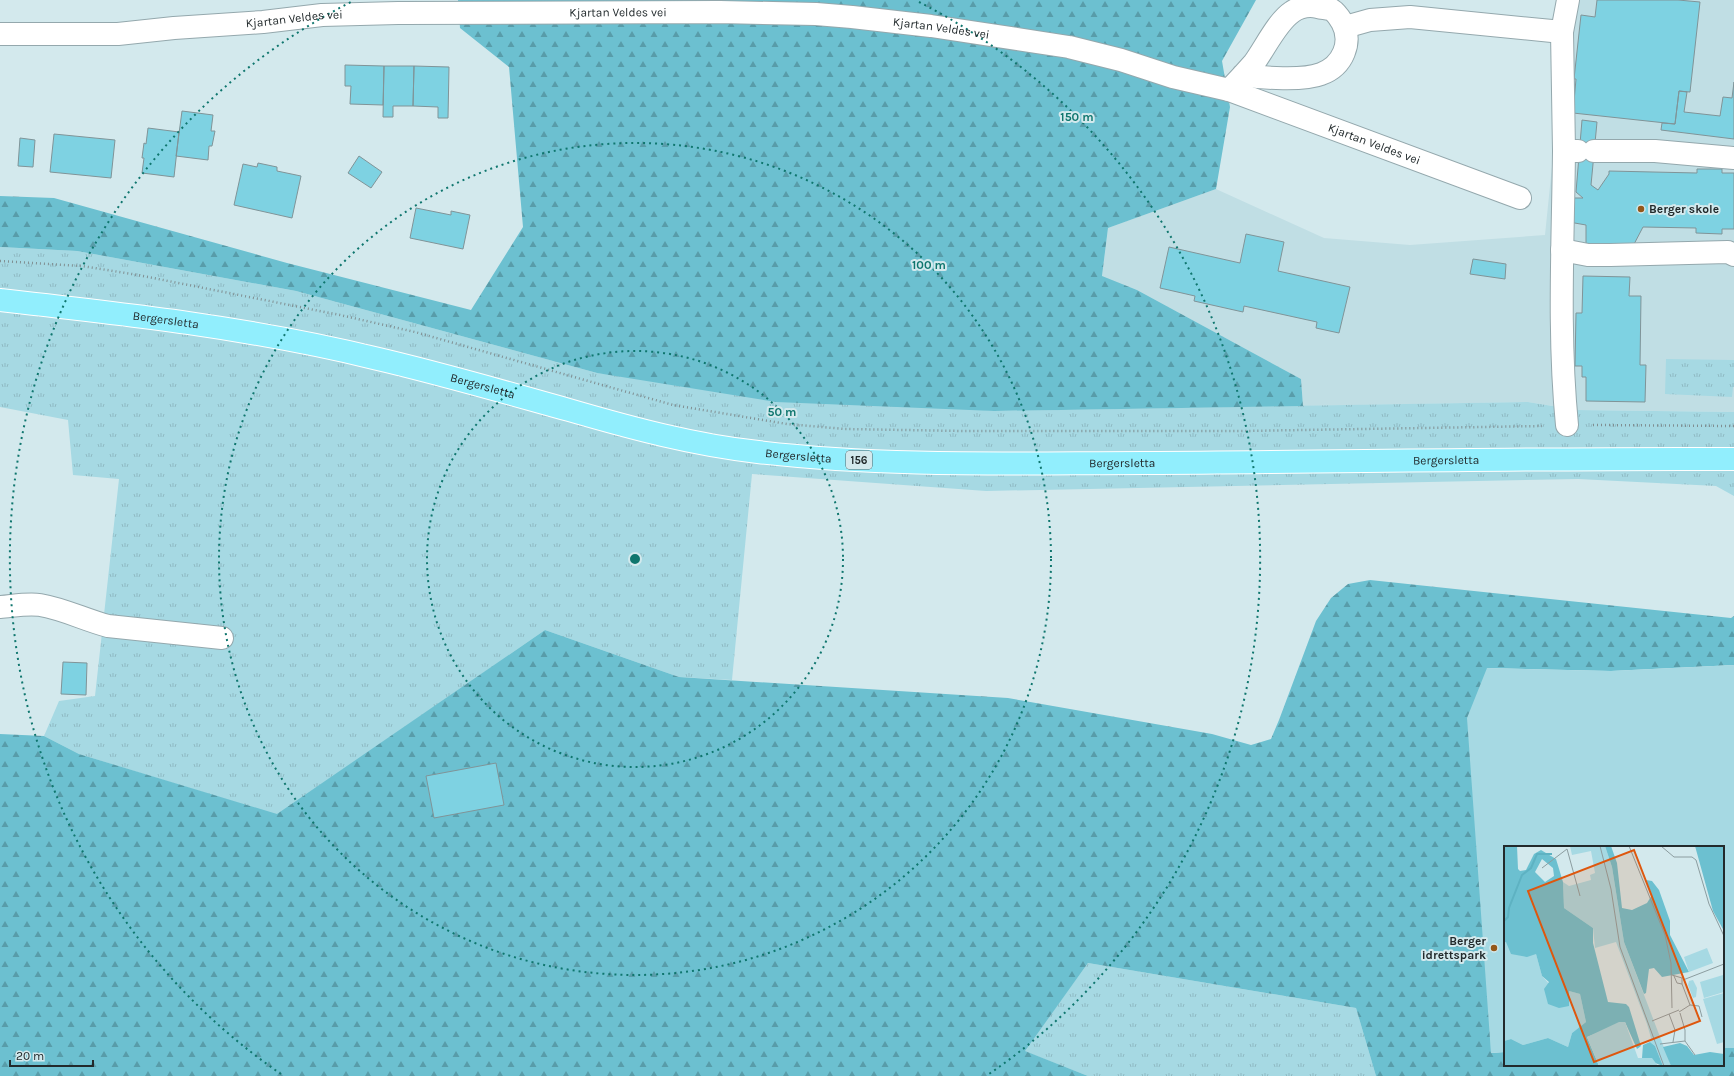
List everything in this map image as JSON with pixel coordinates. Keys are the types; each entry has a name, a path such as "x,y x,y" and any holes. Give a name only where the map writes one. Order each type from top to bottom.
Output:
{"main road":[{"name":"Bergersletta","path":"0,300 195,324 271,336 382,360 454,378 628,427 707,445 754,452 797,456 886,462 980,463 1357,462 1569,458 1734,459"}],"street":[{"path":"1567,425 1564,397 1560,313 1562,250 1579,151 1562,32 1568,0"},
{"path":"1236,82 1292,12 1304,6 1315,3 1331,10 1339,17 1345,27 1370,20 1410,17 1562,32"},
{"name":"Kjartan Veldes vei","path":"0,34 118,34 174,28 263,22 322,15 398,13 720,12 816,14 931,26 1069,47 1120,60 1173,78 1236,82 1264,78 1299,77 1322,74 1339,62 1346,50 1347,40 1345,27"},
{"name":"Kjartan Veldes vei","path":"1236,82 1520,198"},
{"path":"1579,151 1655,152 1734,158"},
{"path":"1562,250 1588,255 1728,252 1734,255"},
{"path":"0,607 38,604 58,608 90,622 108,626 222,638"}],"path":[{"path":"0,261 82,266 138,274 340,314 414,332 673,405 788,424 845,429 963,431 1243,431 1567,425 1734,426"}],"shaded area":[{"name":"Berger skole","path":"1569,0 1734,0 1734,412 1577,410 1528,402 1303,406 1301,379 1137,290 1102,277 1108,228 1216,189 1324,238 1410,245 1545,235"}],"green space":[{"path":"458,0 1256,0 1222,61 1230,107 1216,189 1108,228 1102,276 1137,290 1301,379 1303,406 994,411 776,402 597,373 296,291 77,251 0,247 0,196 54,198 287,263 471,310 523,227 509,67 460,28"},
{"path":"0,247 77,251 296,291 597,373 994,411 1528,402 1577,410 1734,412 1734,496 1716,486 1578,479 986,491 752,474 732,680 679,677 545,630 277,815 79,754 44,736 59,701 95,696 119,479 73,475 68,420 0,407"},
{"path":"1666,359 1734,360 1734,387 1732,397 1665,394"},
{"path":"1370,580 1731,618 1734,616 1734,665 1611,671 1487,668 1491,1053 1504,1052 1504,1066 1724,1066 1724,1048 1734,1048 1734,1076 1376,1076 1356,1008 1088,963 1025,1051 1088,1076 0,1076 0,734 44,736 79,754 277,814 545,630 679,677 1008,698 1212,734 1251,745 1271,739 1316,621 1331,598 1348,584"},
{"name":"Berger idrettspark","path":"1734,665 1734,1048 1724,1048 1724,846 1504,846 1504,1052 1491,1053 1467,718 1487,668 1611,671"},
{"path":"1088,963 1356,1008 1376,1076 1088,1076 1024,1051"}],"building":[{"path":"1597,0 1678,0 1700,2 1690,92 1679,91 1675,124 1573,113 1576,79 1574,79 1581,15 1595,17"},
{"path":"345,65 384,66 383,105 350,104 351,86 345,86"},
{"path":"384,66 414,66 413,106 393,106 393,117 383,117"},
{"path":"414,66 449,67 448,118 438,118 438,107 413,106"},
{"path":"1734,82 1734,139 1661,130 1662,123 1675,124 1679,91 1687,92 1684,112 1720,116 1723,97 1732,98"},
{"path":"182,111 213,115 211,131 215,131 212,146 209,146 208,160 176,156"},
{"path":"1582,120 1597,122 1591,185 1598,190 1609,174 1609,171 1697,173 1697,169 1722,169 1722,173 1734,173 1734,229 1722,229 1722,234 1696,233 1696,228 1643,227 1632,248 1586,247 1586,225 1569,222 1570,198 1583,198 1576,192"},
{"path":"148,128 179,132 174,177 142,173 144,143 146,144"},
{"path":"54,134 115,140 111,178 50,172"},
{"path":"20,138 35,140 33,167 18,166"},
{"path":"359,156 382,172 371,188 348,173"},
{"path":"258,163 277,167 277,171 301,176 292,218 234,205 243,164 257,167"},
{"path":"416,208 451,215 451,211 470,215 463,249 410,238"},
{"path":"1246,234 1284,242 1278,271 1350,287 1339,333 1316,328 1317,322 1244,306 1243,312 1194,301 1195,296 1160,288 1169,247 1240,263"},
{"path":"1473,259 1506,264 1505,279 1470,274"},
{"path":"1583,276 1630,277 1629,296 1641,296 1640,365 1646,365 1645,402 1586,401 1586,377 1582,377 1582,366 1575,366 1576,313 1582,313"},
{"path":"63,662 87,663 86,695 61,694"},
{"path":"496,763 504,805 434,818 426,776"}],"place":[{"name":"Berger skole","path":"1641,209"},
{"name":"Berger idrettspark","path":"1494,948"}]}
